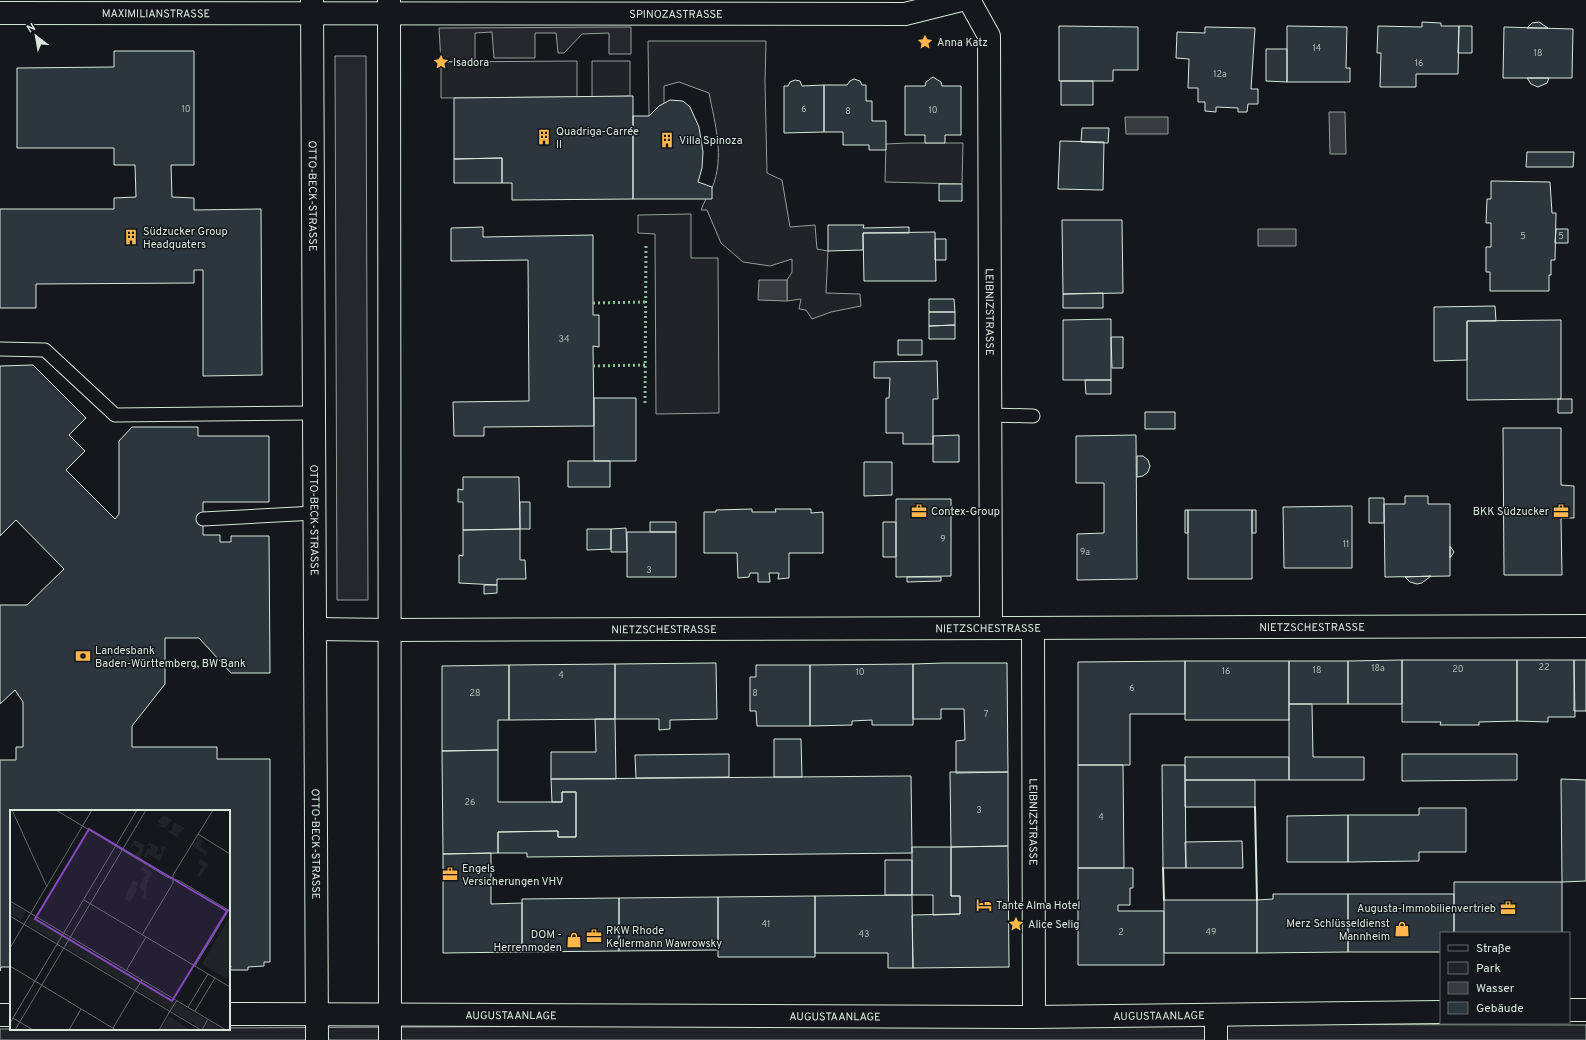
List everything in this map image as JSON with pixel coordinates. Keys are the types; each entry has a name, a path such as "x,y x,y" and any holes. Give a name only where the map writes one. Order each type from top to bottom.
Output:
{"street":[{"name":"SPINOZASTRASSE","path":"312,7 905,14 961,0"},
{"name":"LEIBNIZSTRASSE","path":"969,0 989,36 991,628"},
{"name":"MAXIMILIANSTRASSE","path":"0,13 312,7"},
{"name":"OTTO-BECK-STRASSE","path":"312,7 317,1040"},
{"path":"389,7 390,1040"},
{"name":"NIETZSCHESTRASSE","path":"316,629 1586,626"},
{"name":"LEIBNIZSTRASSE","path":"1033,628 1034,1017"},
{"path":"1570,1010 1586,1010"},
{"name":"AUGUSTAANLAGE","path":"230,1014 390,1013 1034,1017 1440,1012"},
{"path":"1216,1015 1216,1040"}],"lane":[{"path":"0,349 46,350 115,415 315,413"},
{"path":"991,415 1033,416"},
{"path":"203,518 315,513"}],"green space":[{"path":"648,41 766,41 765,81 767,173 782,180 790,227 815,225 817,249 828,251 826,293 860,294 861,306 831,312 812,319 806,310 799,309 801,299 787,301 787,280 792,272 792,259 770,266 743,262 721,243 707,210 701,210 712,188 718,164 718,140 709,93 679,82 664,86 664,103 649,116"},
{"path":"577,61 577,97 441,98 441,62"},
{"path":"592,61 630,61 630,96 592,97"},
{"path":"963,143 962,184 885,182 886,144"},
{"path":"691,214 691,258 718,258 719,413 656,414 655,234 638,233 638,215"},
{"path":"1057,1024 1586,1025 1586,1040 0,1040 0,1029 230,1030 230,1028"}],"shaded area":[{"path":"631,27 631,54 609,54 609,33 582,34 564,53 558,53 556,33 535,33 535,58 494,58 492,32 475,33 475,60 441,62 439,28"},
{"path":"335,56 366,56 368,600 337,600"}],"water":[{"path":"1329,112 1345,112 1346,154 1330,154"},
{"path":"1125,117 1168,117 1168,134 1126,134"},
{"path":"1258,229 1296,229 1296,246 1258,246"},
{"path":"759,280 787,280 787,301 758,300"}],"building":[{"path":"1422,22 1441,23 1441,26 1459,26 1458,74 1416,74 1416,87 1380,87 1381,53 1377,53 1378,26 1422,27"},
{"path":"1539,22 1548,28 1527,28 1532,23"},
{"path":"1059,26 1138,27 1138,70 1113,70 1113,81 1059,81"},
{"path":"1287,26 1347,27 1346,68 1350,68 1350,82 1287,82"},
{"path":"1459,26 1472,26 1472,53 1458,53"},
{"path":"1205,27 1255,28 1251,89 1258,89 1258,104 1248,104 1247,112 1238,112 1238,108 1216,107 1216,112 1205,111 1205,102 1198,102 1198,88 1188,88 1189,59 1176,58 1177,32 1205,33"},
{"path":"1504,27 1573,29 1572,78 1503,78"},
{"path":"1266,49 1287,49 1287,82 1266,81"},
{"name":"Südzucker Group Headquaters","path":"114,51 194,51 194,165 171,165 172,197 194,198 194,210 261,209 262,375 203,376 203,270 194,270 194,283 36,284 36,308 0,308 0,209 114,209 114,198 136,197 135,165 114,165 114,148 17,148 17,68 114,67"},
{"path":"933,77 941,82 942,86 961,86 961,135 945,135 945,143 925,143 925,135 905,135 905,86 925,86 926,82"},
{"path":"1527,78 1549,78 1547,83 1538,87 1531,84"},
{"path":"854,79 860,81 862,85 866,85 866,101 872,101 872,121 886,121 886,150 869,150 869,145 843,145 843,132 824,132 824,85 847,85"},
{"path":"795,80 800,81 802,86 824,85 824,132 784,133 784,86 788,86 790,82"},
{"path":"1061,81 1093,81 1093,105 1061,105"},
{"name":"Quadriga-Carrée II","path":"633,96 633,199 512,200 512,183 502,183 502,158 454,159 454,98"},
{"name":"Villa Spinoza","path":"670,100 683,101 690,107 699,127 703,152 702,168 698,182 712,187 712,199 633,199 633,116 649,116 659,106"},
{"path":"1082,128 1109,128 1108,143 1081,142"},
{"path":"1060,141 1104,142 1103,190 1058,189"},
{"path":"1527,152 1574,152 1573,167 1526,167"},
{"path":"502,158 502,183 454,183 454,159"},
{"path":"1491,181 1550,182 1552,213 1556,213 1555,260 1551,260 1549,291 1490,291 1490,272 1486,272 1486,247 1491,247 1491,223 1486,223 1487,199 1491,199"},
{"path":"939,184 962,184 962,201 939,201"},
{"path":"1062,220 1122,220 1123,293 1063,294"},
{"path":"828,225 864,225 863,228 909,227 909,233 863,233 863,250 828,251"},
{"path":"483,227 483,237 593,235 593,315 599,315 599,347 593,346 594,426 484,427 484,436 454,436 453,402 529,401 528,260 451,261 451,228"},
{"path":"1556,229 1568,229 1568,243 1555,243"},
{"path":"935,232 936,281 864,281 863,233"},
{"path":"935,239 946,239 946,260 935,260"},
{"path":"1103,293 1103,308 1063,308 1063,294"},
{"path":"929,299 954,299 955,312 929,312"},
{"path":"1495,306 1496,321 1467,321 1467,360 1434,361 1434,307"},
{"path":"929,312 955,312 955,325 929,326"},
{"path":"1111,319 1111,380 1063,380 1063,320"},
{"path":"1561,320 1561,399 1467,400 1467,321"},
{"path":"955,325 955,339 929,339 929,326"},
{"path":"1111,337 1123,337 1123,368 1112,368"},
{"path":"898,340 922,340 922,355 898,355"},
{"path":"937,361 938,399 933,399 933,444 903,444 903,433 886,433 886,398 889,398 890,378 874,378 874,362"},
{"name":"Landesbank Baden-Württemberg, BW Bank","path":"33,365 86,418 69,435 85,451 66,470 115,519 119,514 119,441 132,427 198,427 198,436 269,436 269,502 203,502 203,535 220,535 220,542 231,542 231,536 269,536 270,673 231,673 199,638 165,638 165,684 132,726 132,747 217,747 217,759 270,759 270,962 264,962 264,966 248,967 248,970 230,970 230,810 10,810 10,967 1,967 0,971 0,760 16,760 16,747 23,747 23,702 15,690 0,704 0,605 27,605 64,569 16,520 0,536 0,366"},
{"path":"1085,380 1111,380 1111,394 1086,394"},
{"path":"594,398 636,398 636,461 594,461"},
{"path":"1558,399 1572,399 1572,413 1558,413"},
{"path":"1145,412 1175,412 1175,429 1145,429"},
{"path":"1503,428 1561,428 1561,485 1574,486 1574,518 1561,518 1562,575 1504,575"},
{"path":"959,435 959,462 933,462 933,436"},
{"path":"1136,435 1137,579 1077,580 1077,534 1104,533 1104,483 1076,483 1076,436"},
{"path":"1137,456 1143,456 1148,460 1150,466 1148,472 1143,476 1137,477"},
{"path":"568,461 610,461 610,487 568,487"},
{"path":"864,462 892,462 892,495 864,496"},
{"path":"463,477 519,477 520,529 463,530 463,502 458,502 458,489 463,490"},
{"path":"1405,496 1428,496 1428,504 1450,504 1450,576 1385,577 1384,504 1405,504"},
{"path":"1369,498 1384,498 1384,523 1369,523"},
{"path":"896,499 951,499 951,576 896,577"},
{"path":"520,502 530,502 530,529 520,529"},
{"path":"1352,506 1352,568 1284,568 1283,507"},
{"path":"752,509 752,512 776,512 775,509 811,509 811,513 823,512 823,553 789,553 789,578 778,579 779,573 769,573 770,582 758,582 758,573 750,573 749,577 738,578 737,553 704,553 704,512 716,512 716,510"},
{"path":"1185,510 1188,510 1188,533 1185,533"},
{"path":"1188,510 1252,510 1252,579 1188,579"},
{"path":"1252,510 1256,510 1256,533 1252,533"},
{"path":"650,522 676,522 676,532 650,532"},
{"path":"883,522 896,522 896,557 883,557"},
{"path":"626,528 627,552 611,552 611,529"},
{"path":"520,529 520,560 525,560 526,579 497,579 497,585 459,583 459,555 463,556 463,530"},
{"path":"587,529 611,529 611,549 587,550"},
{"path":"627,532 676,532 676,577 627,577"},
{"path":"1450,546 1454,552 1450,558"},
{"path":"1431,576 1422,583 1417,584 1410,582 1405,577"},
{"path":"907,577 941,577 941,581 907,582"},
{"path":"484,585 497,585 497,593 484,594"},
{"path":"1402,660 1402,704 1348,704 1348,661"},
{"path":"1402,660 1517,660 1517,721 1479,722 1479,725 1440,725 1441,722 1402,722"},
{"path":"1517,660 1574,660 1575,717 1548,717 1548,722 1517,721"},
{"path":"1574,660 1586,660 1586,711 1574,711"},
{"path":"1185,661 1289,661 1289,720 1185,720"},
{"path":"1185,661 1185,714 1130,714 1130,765 1078,765 1078,662"},
{"path":"1289,661 1348,661 1348,704 1289,704"},
{"path":"716,663 717,719 670,720 670,729 659,730 659,719 615,719 615,664"},
{"path":"1007,663 1008,772 956,773 956,741 965,740 964,709 941,709 941,719 913,719 913,664"},
{"path":"615,664 615,719 509,720 509,665"},
{"path":"913,664 913,725 872,725 872,720 852,721 852,725 810,726 810,665"},
{"path":"509,665 509,720 498,720 498,750 442,751 442,666"},
{"path":"756,665 810,665 810,726 757,726 756,711 750,711 750,677 756,677"},
{"path":"1289,704 1312,704 1313,757 1364,757 1364,780 1289,780"},
{"path":"595,719 615,719 616,779 551,779 551,752 596,752"},
{"path":"774,739 801,739 802,777 774,777"},
{"path":"498,750 498,802 562,802 562,792 576,792 576,837 558,837 558,831 498,832 498,853 443,854 442,751"},
{"path":"729,754 729,777 636,778 635,755"},
{"path":"1402,754 1517,754 1517,780 1402,781"},
{"path":"1185,757 1289,757 1289,780 1185,780"},
{"path":"1078,765 1123,765 1124,868 1078,868"},
{"path":"1162,765 1185,765 1186,868 1163,868"},
{"path":"950,772 1008,772 1008,846 951,847"},
{"path":"911,776 912,853 527,857 527,853 498,853 498,832 558,831 558,837 576,837 576,792 562,792 562,802 552,802 551,779"},
{"path":"1561,779 1586,780 1586,881 1562,882"},
{"path":"1185,780 1255,780 1255,807 1185,807"},
{"path":"1419,808 1466,808 1466,852 1419,852 1419,861 1348,862 1348,815 1419,815"},
{"path":"1348,815 1348,862 1287,862 1287,816"},
{"path":"1242,841 1243,868 1186,868 1185,842"},
{"name":"Tante Alma Hotel","path":"1008,846 1009,967 913,968 912,915 960,914 960,896 951,896 951,847"},
{"path":"912,847 951,847 951,896 960,896 960,914 933,915 933,895 912,895"},
{"path":"491,853 491,904 522,903 522,952 443,953 443,854"},
{"path":"885,860 912,860 912,895 885,895"},
{"path":"1078,868 1133,868 1133,888 1130,888 1130,905 1118,905 1118,911 1164,911 1164,965 1078,965"},
{"path":"1454,882 1562,882 1562,932 1454,932"},
{"path":"1273,894 1348,894 1348,952 1257,953 1257,900 1273,899"},
{"path":"1348,894 1454,894 1454,932 1440,932 1440,952 1348,952"},
{"path":"912,895 913,968 888,968 888,953 815,953 815,896"},
{"path":"815,896 815,957 718,957 718,897"},
{"path":"718,897 718,950 619,951 619,898"},
{"path":"619,898 619,951 522,952 522,899"},
{"path":"1164,900 1257,900 1257,953 1164,953"}],"hedge":[{"path":"645,403 646,243"},
{"path":"593,303 646,302"},
{"path":"593,366 645,365"}],"wall":[{"path":"1255,807 1257,900"},
{"path":"1163,868 1164,900"}],"place":[{"name":"Anna Katz","path":"925,42"},
{"name":"Isadora","path":"441,62"},
{"name":"Quadriga-Carrée II","path":"544,137"},
{"name":"Villa Spinoza","path":"667,140"},
{"name":"Südzucker Group Headquaters","path":"131,237"},
{"name":"Contex-Group","path":"919,511"},
{"name":"BKK Südzucker","path":"1561,511"},
{"name":"Landesbank Baden-Württemberg, BW Bank","path":"83,656"},
{"name":"Engels Versicherungen VHV","path":"450,874"},
{"name":"Tante Alma Hotel","path":"984,905"},
{"name":"Augusta-Immobilienvertrieb","path":"1508,908"},
{"name":"Alice Selig","path":"1016,924"},
{"name":"Merz Schlüsseldienst Mannheim","path":"1402,929"},
{"name":"RKW Rhode Kellermann Wawrowsky","path":"594,936"},
{"name":"DOM - Herrenmoden","path":"574,940"}]}
